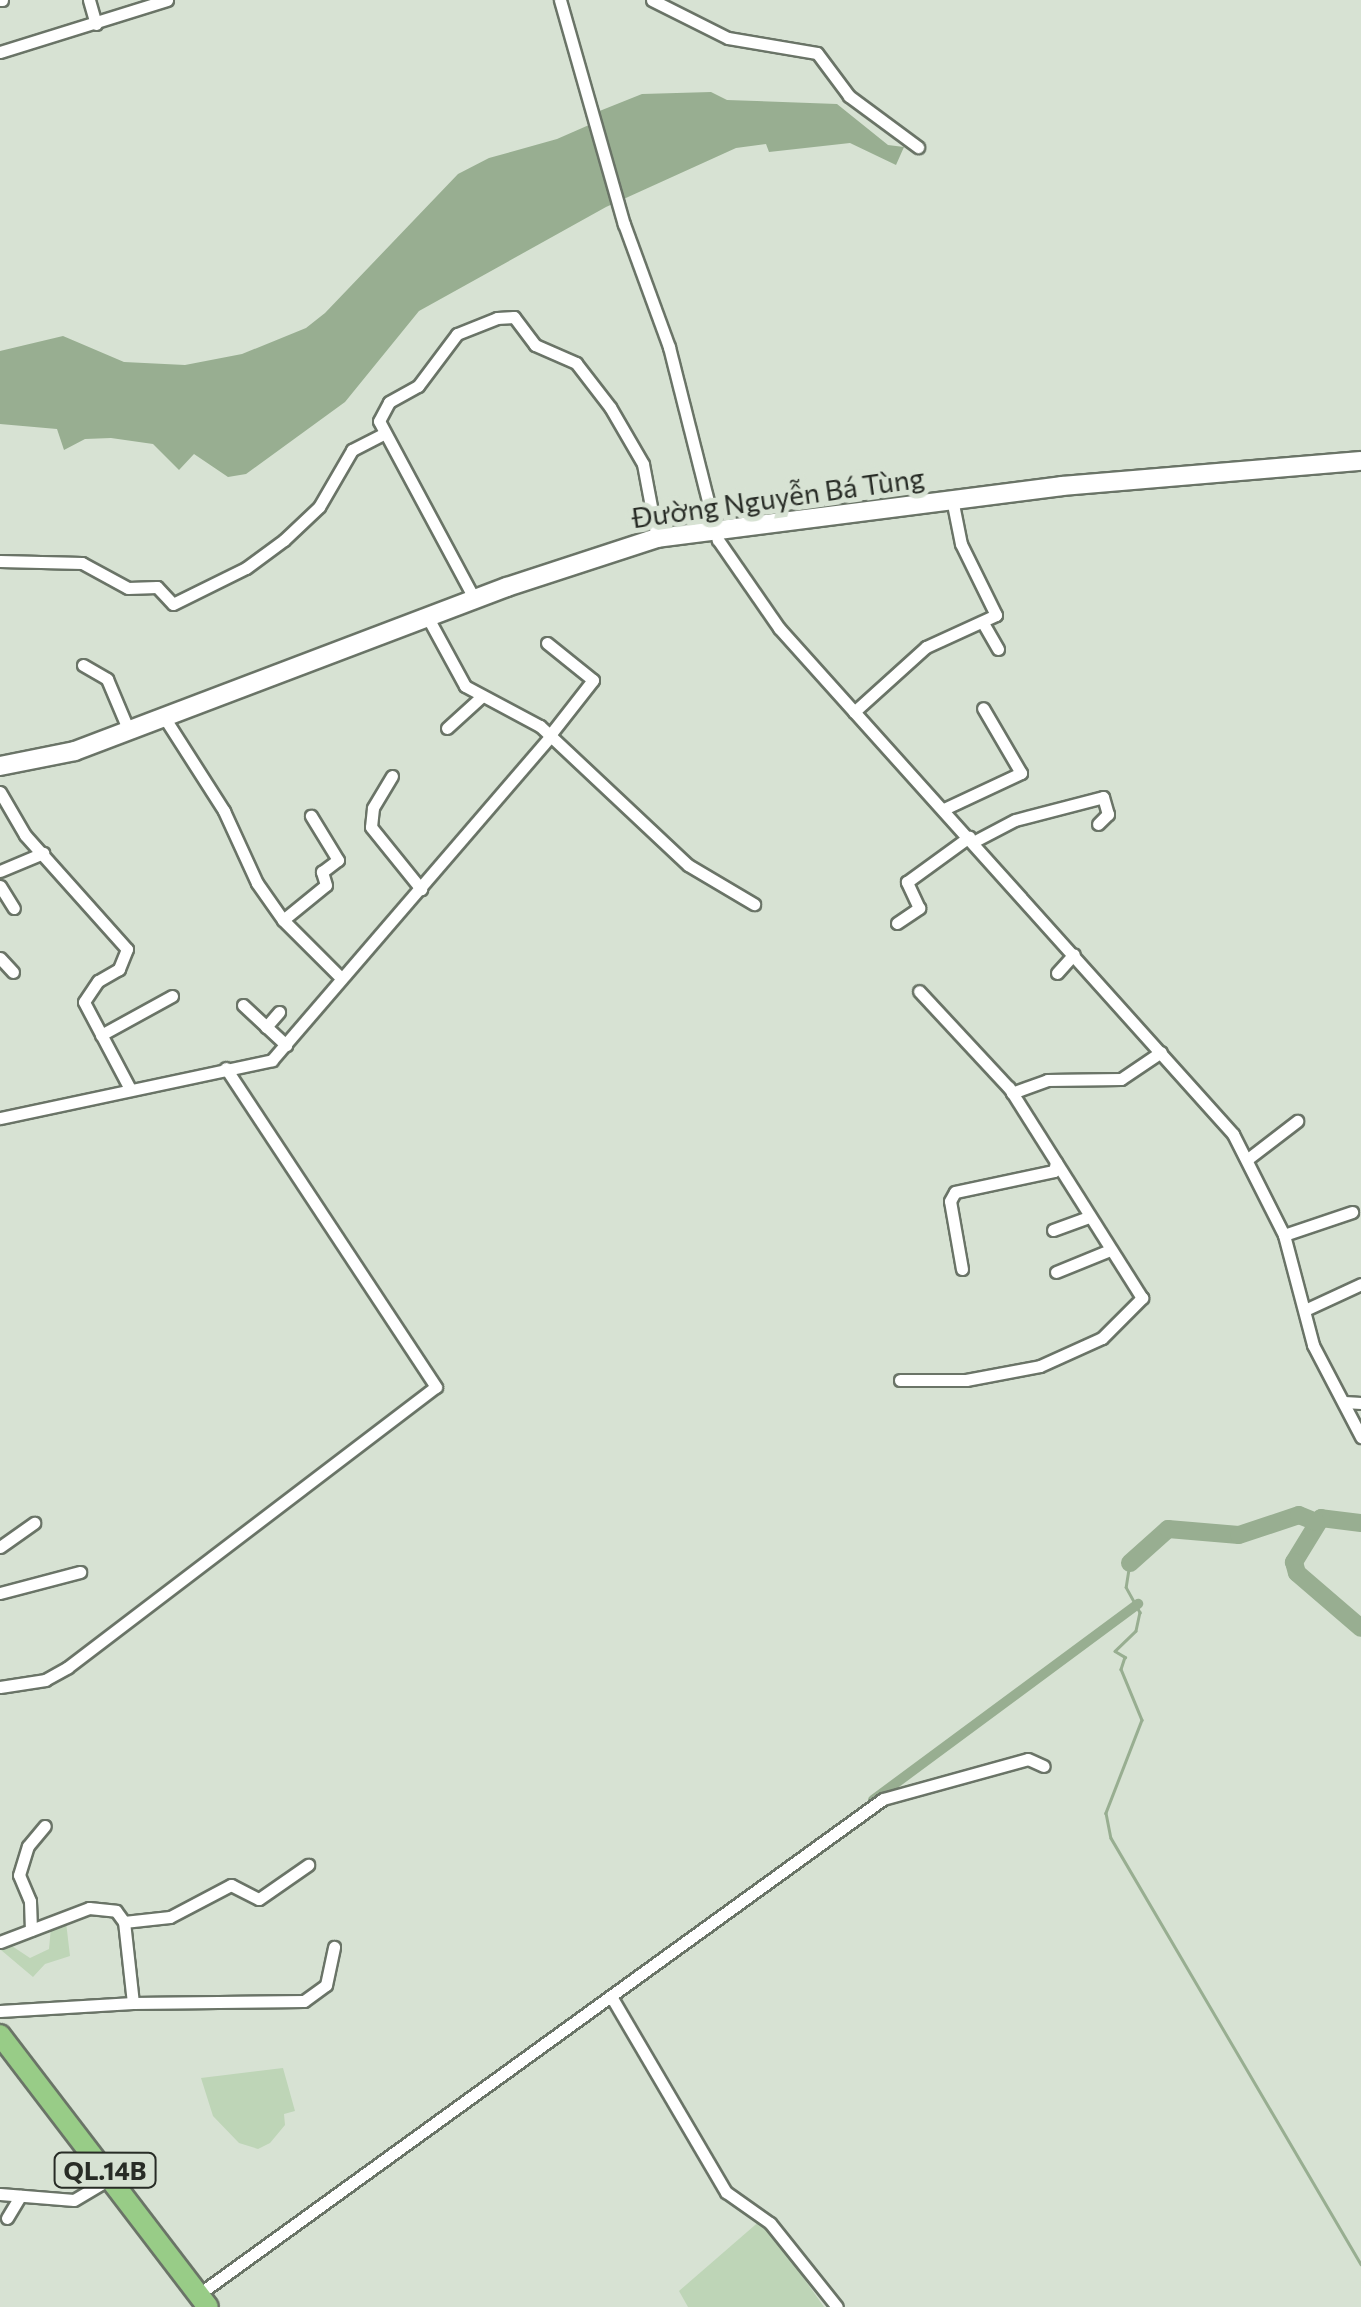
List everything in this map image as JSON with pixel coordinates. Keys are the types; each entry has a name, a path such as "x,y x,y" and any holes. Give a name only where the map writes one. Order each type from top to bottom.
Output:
{"highway":[{"name":"QL.14B","path":"0,2034 203,2300"}],"main road":[{"name":"Đường Nguyễn Bá Tùng","path":"0,766 46,761 475,600 657,538 963,498 1361,460"}],"street":[{"path":"89,0 96,24"},
{"path":"0,52 167,0"},
{"path":"560,0 624,224 669,347 713,528 779,628 1161,1052 1249,1158 1284,1235 1314,1345 1361,1437"},
{"path":"654,2 728,38 817,52 850,96 894,135 918,147"},
{"path":"475,600 384,433 381,412 418,386 458,334 514,317 535,345 583,370 610,406 643,464 657,538"},
{"path":"0,561 82,563 128,588 158,587 173,604 246,568 284,540 319,506 352,450 384,433"},
{"path":"854,712 926,646 996,616 961,544 963,498"},
{"path":"428,618 453,670 480,698 551,735 676,856 754,904"},
{"path":"983,623 998,648"},
{"path":"0,1118 272,1060 551,735 593,680 547,644"},
{"path":"83,665 107,680 130,731"},
{"path":"448,728 480,698"},
{"path":"944,810 1021,773 983,708"},
{"path":"164,717 283,920 342,978"},
{"path":"392,776 373,808 371,827 421,888"},
{"path":"0,792 42,852 127,949 119,970 98,981 84,1002 130,1089"},
{"path":"897,923 919,908 908,882 971,839 1015,820 1103,797 1108,814 1098,824"},
{"path":"283,920 326,885 322,872 338,860 311,816"},
{"path":"0,872 42,852"},
{"path":"0,886 14,908"},
{"path":"1057,973 1074,954"},
{"path":"0,958 13,972"},
{"path":"900,1380 966,1380 1040,1366 1102,1338 1142,1298 1012,1093 918,992"},
{"path":"101,1035 172,996"},
{"path":"243,1005 286,1045"},
{"path":"266,1026 279,1012"},
{"path":"1012,1093 1048,1080 1120,1079 1161,1052"},
{"path":"0,1687 45,1680 68,1667 436,1388 226,1068"},
{"path":"1249,1158 1297,1121"},
{"path":"962,1269 950,1202 955,1192 1054,1170 1056,1162"},
{"path":"1284,1235 1352,1212"},
{"path":"1054,1230 1089,1217"},
{"path":"1056,1272 1110,1250"},
{"path":"1305,1310 1361,1284"},
{"path":"1344,1402 1361,1403"},
{"path":"0,1547 34,1523"},
{"path":"0,1594 80,1572"},
{"path":"203,2300 883,1799 1028,1758 1044,1766"},
{"path":"31,1930 30,1900 18,1875 28,1846 44,1826"},
{"path":"124,1922 170,1917 231,1885 258,1899 308,1866"},
{"path":"0,1942 89,1908 113,1910 124,1922 133,2003"},
{"path":"0,2010 133,2003 304,2001 326,1985 334,1947"},
{"path":"612,1998 726,2192 770,2223 837,2307"},
{"path":"0,2194 74,2200 111,2178"},
{"path":"7,2218 20,2196"}],"shaded area":[{"path":"711,92 727,100 837,104 888,145 904,147 896,165 850,143 769,152 766,144 736,148 606,207 419,311 345,402 246,474 228,477 194,454 179,470 153,444 111,438 85,439 64,450 57,429 0,424 0,351 63,336 124,362 185,365 242,354 306,328 325,313 458,174 489,158 557,139 589,125 597,112 642,94"},
{"path":"66,1922 70,1956 45,1964 33,1977 1,1950 9,1944 30,1958 49,1949 51,1927"},
{"path":"283,2068 295,2111 284,2114 285,2125 270,2143 258,2149 239,2143 213,2116 201,2078"},
{"path":"762,2219 824,2307 688,2307 679,2291"}],"waterway":[{"path":"1130,1563 1168,1529 1239,1535 1299,1515 1316,1522"},
{"path":"1361,1523 1321,1518 1294,1562 1297,1573 1361,1628"},
{"path":"1130,1563 1126,1587 1140,1612 1136,1631 1115,1651 1125,1657 1121,1669 1142,1720 1106,1813 1111,1838 1361,2264"},
{"path":"873,1800 1138,1604"}]}
